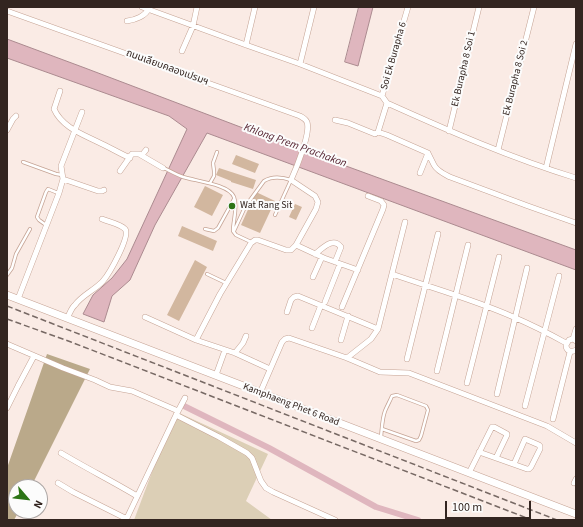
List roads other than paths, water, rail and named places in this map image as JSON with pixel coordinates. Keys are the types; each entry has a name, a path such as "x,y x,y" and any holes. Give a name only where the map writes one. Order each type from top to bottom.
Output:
{"main road":[{"name":"Kamphaeng Phet 6 Road","path":"7,295 576,514"}],"street":[{"path":"142,7 149,8 193,26 300,64 382,96"},
{"path":"182,51 193,26 197,7"},
{"path":"246,45 255,7"},
{"path":"300,64 314,7"},
{"name":"Soi Ek Burapha 6","path":"387,104 382,96 408,7"},
{"name":"Ek Burapha 8 Soi 1","path":"449,131 479,7"},
{"name":"Ek Burapha 8 Soi 2","path":"498,150 534,7"},
{"path":"127,21 138,18 147,12 149,8"},
{"name":"ถนนเลียบคลองเปรมฯ","path":"7,11 300,116 306,122 307,128 305,144 291,180"},
{"path":"546,168 576,44"},
{"path":"60,91 54,108 60,119 75,131 130,158"},
{"path":"378,132 387,104 449,131 576,178"},
{"path":"18,299 59,193 63,177 61,166 82,112"},
{"path":"7,130 16,116"},
{"path":"335,120 348,122 375,134 378,132 387,135 428,153 434,166 443,174 450,177 576,223"},
{"path":"142,156 146,150"},
{"path":"420,173 428,153"},
{"path":"120,171 132,154 139,154 163,168"},
{"path":"63,177 98,191 104,190"},
{"path":"196,340 226,283 251,243 258,240 286,250 291,250 296,245 316,209 318,202 315,196 291,180"},
{"path":"342,307 384,205 381,201 368,196"},
{"path":"67,318 74,305 103,281 112,268 126,240 127,233 125,229 102,219"},
{"path":"347,358 371,339 378,329 405,222"},
{"path":"407,359 438,234"},
{"path":"312,328 323,304 338,263 341,247 336,242 331,242 315,254"},
{"path":"296,245 322,257 358,270"},
{"path":"437,371 468,245"},
{"path":"314,276 322,257"},
{"path":"467,383 499,257"},
{"path":"497,394 528,268"},
{"path":"392,274 487,306 545,331 566,343"},
{"path":"525,406 559,276"},
{"path":"287,312 291,300 298,296 323,304 378,329"},
{"path":"341,340 348,316"},
{"path":"145,317 196,340 235,353 270,369"},
{"path":"566,343 569,340 575,340 576,329"},
{"path":"235,353 243,343 246,336"},
{"path":"260,393 282,342 289,338 347,358 380,372 409,373 547,426 576,443"},
{"path":"566,343 567,349 570,352"},
{"path":"7,344 95,380 110,388 132,391 177,413 247,453 252,458 261,482 266,488 335,520"},
{"path":"216,375 225,350"},
{"path":"570,352 574,352 576,350"},
{"path":"553,419 570,352"},
{"path":"7,408 34,356"},
{"path":"58,483 126,520 185,398"},
{"path":"469,473 492,427 507,434 496,458"},
{"path":"479,452 527,469 529,469 540,449 540,445 525,439 514,464"},
{"path":"61,453 137,496"}],"lane":[{"path":"210,183 214,176 213,163 217,152"},
{"path":"23,162 63,177"},
{"path":"163,168 182,177 210,183 224,188 232,194 235,209 234,231 236,235 251,243"},
{"path":"234,231 245,207 264,181 282,177 291,180 275,215"},
{"path":"46,225 37,217 46,192 48,189 59,193"},
{"path":"205,229 214,231 218,228 234,198"},
{"path":"7,275 12,268 16,254 30,229"},
{"path":"207,274 226,283"},
{"path":"380,439 385,411 392,396 397,395 426,406 428,410 422,436 419,440 416,441 382,429"}],"waterway":[{"path":"184,406 269,448 376,507 418,520"}],"railway":[{"path":"7,306 557,520"},
{"path":"7,319 71,342 532,520"}],"place":[{"name":"Wat Rang Sit","path":"232,206"}],"water label":[{"name":"Khlong Prem Prachakon","path":"295,146"}]}
